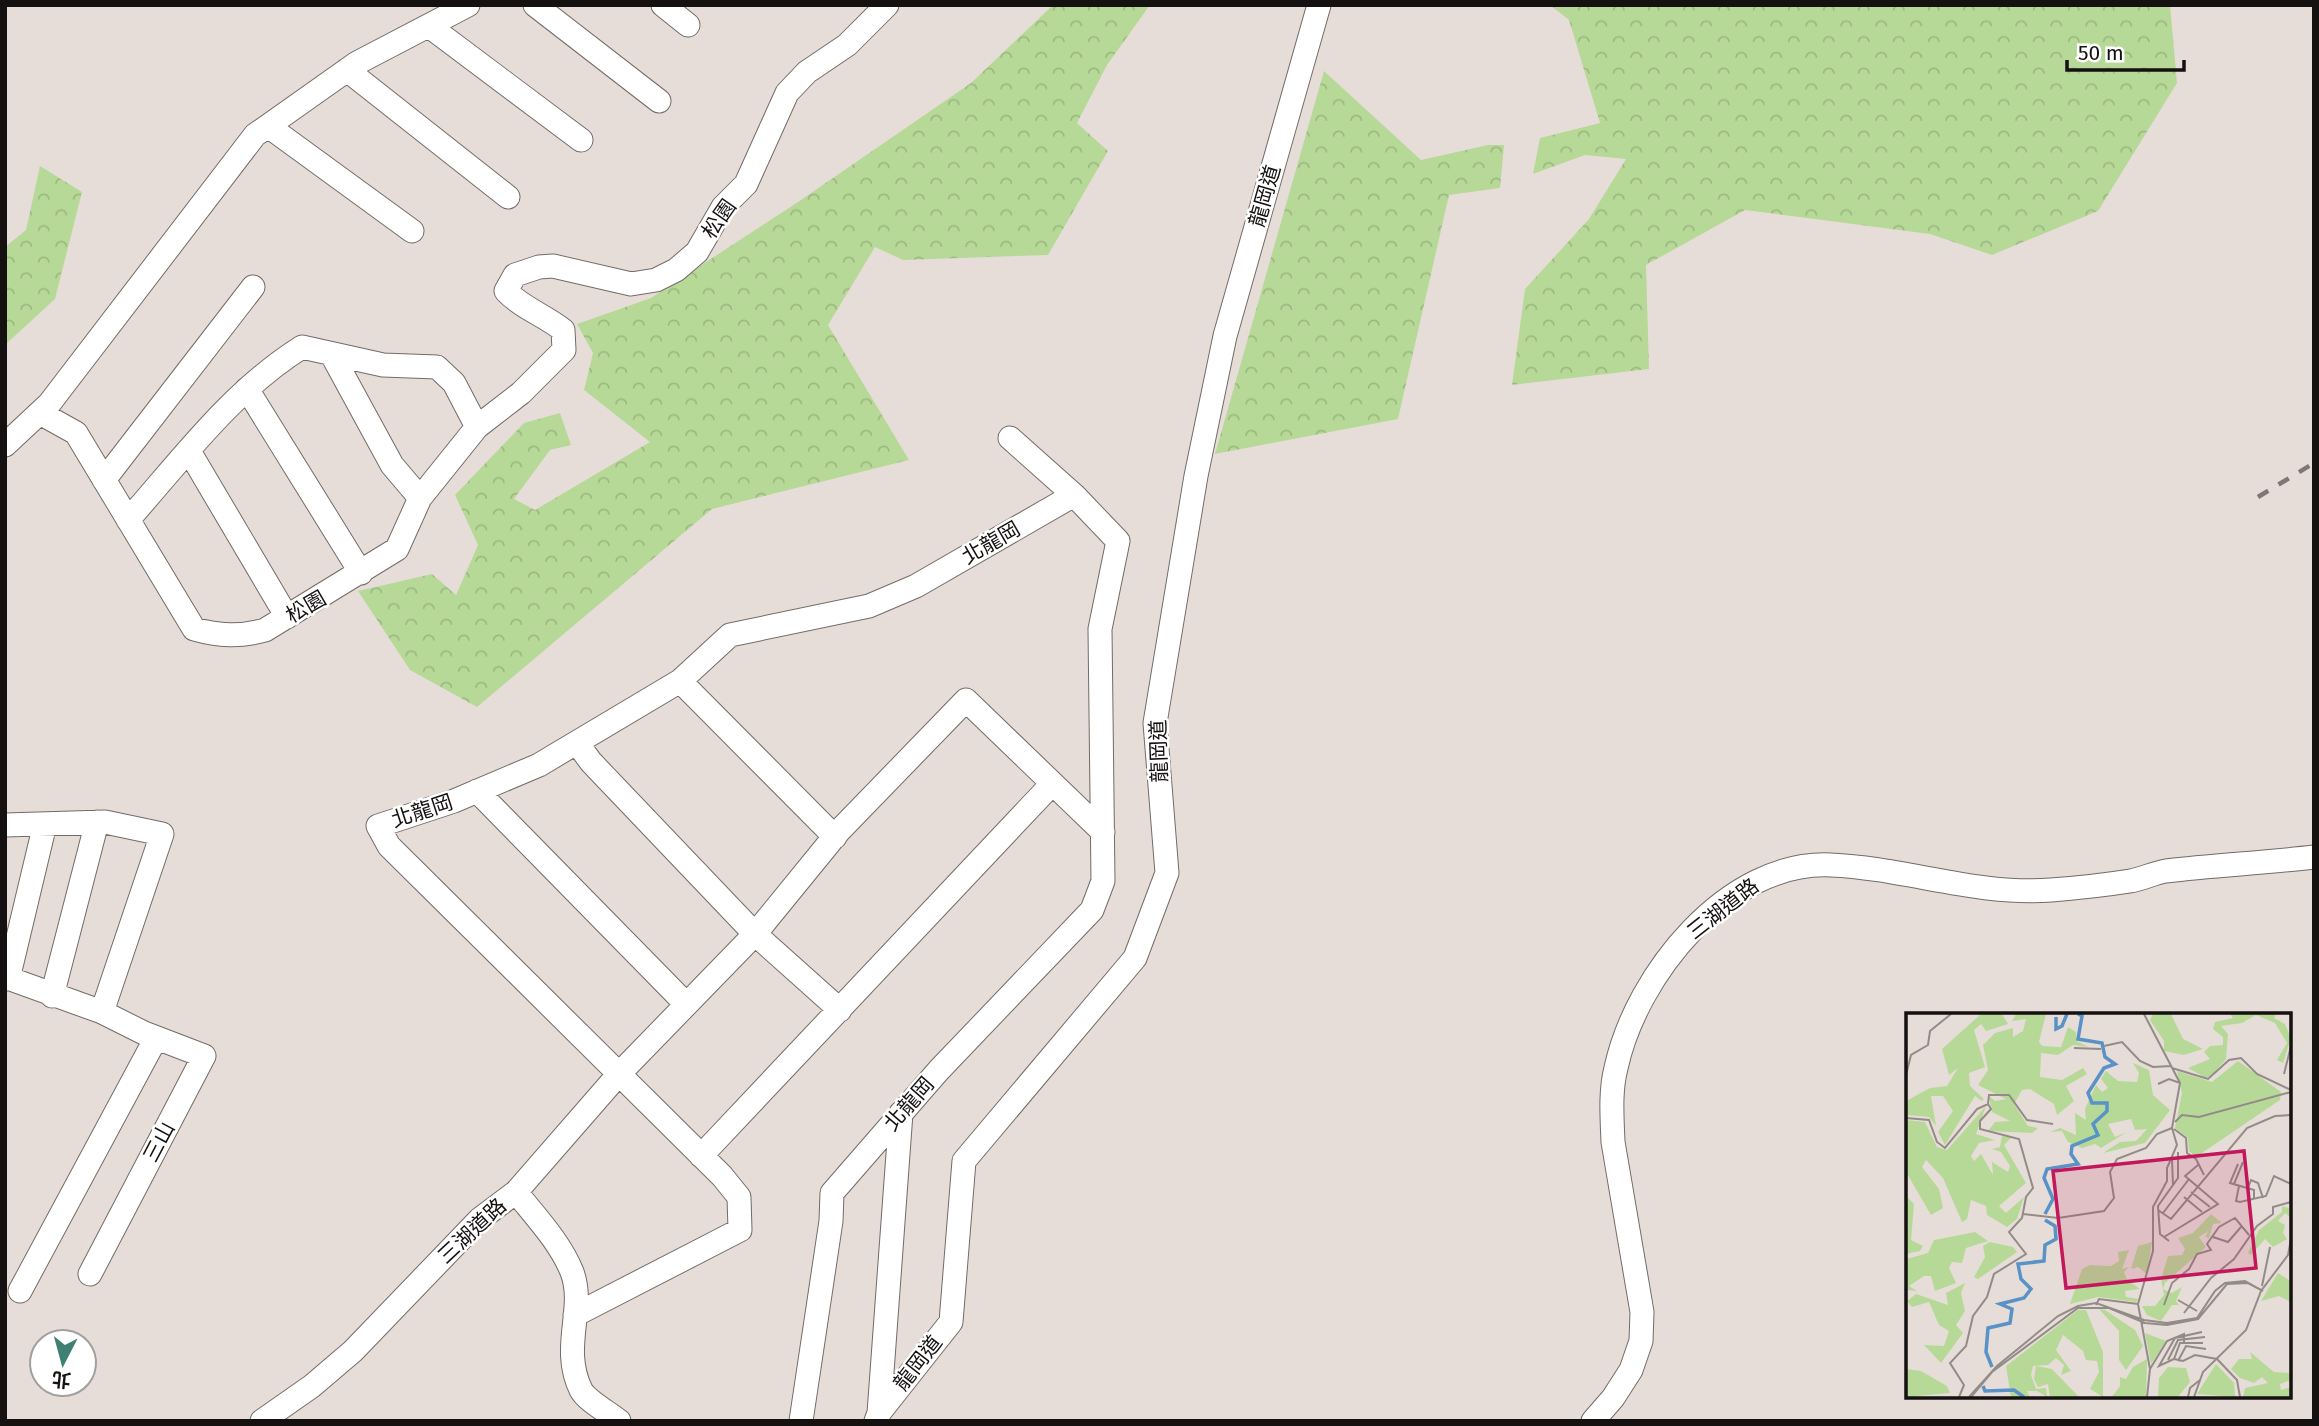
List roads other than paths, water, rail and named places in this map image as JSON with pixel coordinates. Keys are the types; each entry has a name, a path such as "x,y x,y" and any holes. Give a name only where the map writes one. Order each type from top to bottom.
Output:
{"street":[{"path":"5,445 40,413 255,135 347,70 468,5"},
{"path":"535,5 659,101"},
{"path":"663,5 688,25"},
{"name":"松園","path":"40,413 76,433 194,629 219,636 248,635 265,630 397,549 420,498 477,427 521,393 564,350 563,330 545,316 518,303 506,290 515,275 539,267 553,266 631,284 656,280 676,271 697,253 723,207 746,184 787,93 807,72 847,45 887,5"},
{"name":"龍岡道","path":"878,1417 951,1322 964,1161 1135,958 1167,873 1155,723 1196,476 1225,336 1319,5"},
{"path":"429,26 581,140"},
{"path":"347,70 508,197"},
{"path":"268,126 412,231"},
{"path":"104,480 253,287"},
{"path":"128,520 247,388 277,363 302,347 383,365 437,367 454,383 477,427"},
{"path":"332,355 392,464 420,498"},
{"path":"247,388 361,573"},
{"name":"北龍岡","path":"801,1421 831,1221 832,1193 901,1113 1092,910 1103,881 1100,629 1118,541 1074,495 1010,438"},
{"path":"189,451 287,617"},
{"name":"北龍岡","path":"575,1315 740,1230 739,1197 389,846 378,826 477,792 539,765 680,681 730,635 869,606 916,586 1074,495"},
{"path":"680,681 835,837"},
{"path":"516,1192 618,1075 755,934 835,837 967,700 1051,785 1094,819 1103,832"},
{"path":"577,743 591,762 755,934 840,1010"},
{"path":"701,1156 1051,785"},
{"name":"北龍岡","path":"477,792 686,1004"},
{"path":"52,996 97,822"},
{"path":"5,825 97,822 162,834 102,1012"},
{"name":"三山","path":"45,824 7,978 102,1012 156,1038 204,1056 90,1274"},
{"name":"三湖道路","path":"1593,1421 1613,1398 1631,1370 1641,1342 1642,1312 1613,1142 1615,1069 1626,1032 1670,953 1711,913 1759,879 1786,867 1830,865 2004,889 2062,888 2132,880 2162,872 2314,858"},
{"path":"20,1291 156,1038"},
{"path":"878,1417 901,1113"},
{"name":"三湖道路","path":"262,1421 312,1386 353,1351 480,1219 516,1192 545,1228 572,1272 575,1315 570,1350 582,1392 619,1421"}],"railway":[{"path":"2258,497 2314,463"}]}
